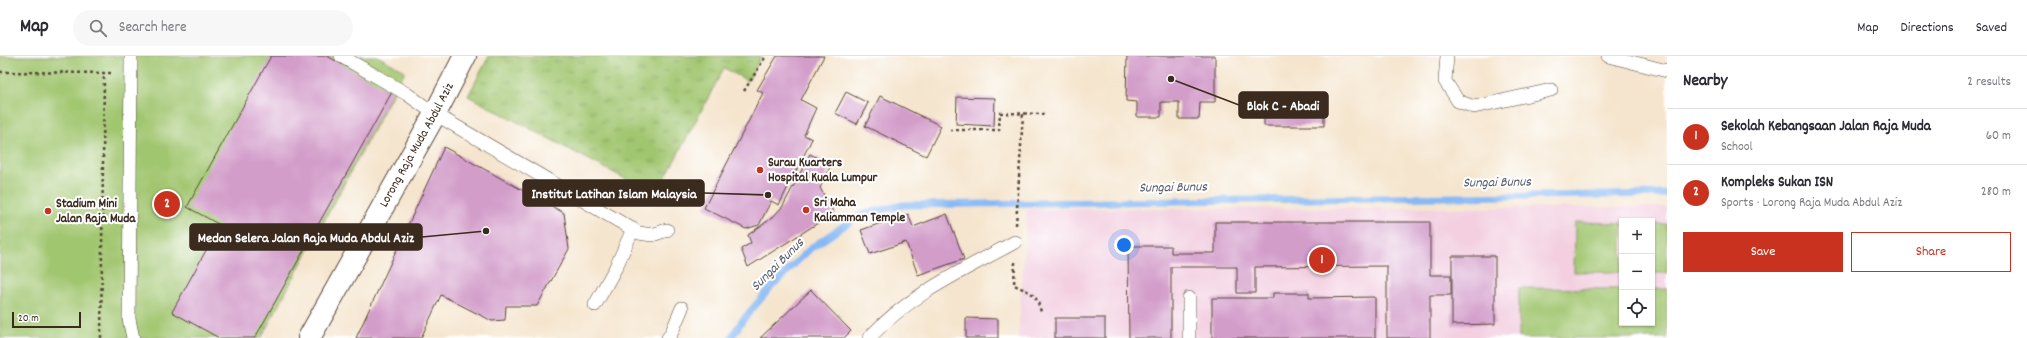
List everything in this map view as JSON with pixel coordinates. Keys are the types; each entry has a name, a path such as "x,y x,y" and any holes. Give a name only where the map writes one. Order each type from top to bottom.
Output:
{"street":[{"name":"Lorong Raja Muda Abdul Aziz","path":"309,338 436,114 465,56"}],"lane":[{"path":"131,56 129,319 133,338"},
{"path":"341,56 408,94 436,114 639,233 652,235 667,230"},
{"path":"1447,56 1445,80 1458,102 1474,107 1551,90"},
{"path":"1608,56 1667,71"},
{"path":"595,305 616,267 633,229"},
{"path":"869,338 920,293 1015,242"},
{"path":"1189,298 1189,338"},
{"path":"668,338 682,308"}],"path":[{"path":"744,91 766,56"},
{"path":"0,72 131,73"},
{"path":"102,338 104,73"},
{"path":"950,130 999,130 1000,113 1044,114"},
{"path":"1023,114 1016,218 1014,285 1030,292 1038,299 1041,312"}],"shaded area":[{"path":"1667,207 1667,338 1018,338 1027,209"}],"green space":[{"path":"0,56 377,56 405,71 261,338 0,338"},
{"path":"489,56 761,56 748,81 724,68 656,195 468,96"},
{"path":"1575,222 1619,223 1619,272 1574,272"},
{"path":"1655,224 1667,224 1667,273 1655,273"},
{"path":"1519,288 1619,289 1619,326 1655,326 1655,289 1667,289 1667,338 1519,338"}],"building":[{"path":"271,56 327,56 392,92 255,338 219,338 172,312 220,225 187,207"},
{"name":"Surau Kuarters Hospital Kuala Lumpur","path":"777,56 824,56 801,100 816,108 804,135 812,139 779,205 771,201 759,225 746,229 704,208 763,93 757,90"},
{"path":"1127,56 1215,56 1215,102 1200,102 1199,119 1179,119 1179,102 1161,102 1161,117 1137,117 1137,102 1126,101"},
{"path":"846,92 868,103 857,124 835,113"},
{"path":"880,96 941,126 926,156 865,126"},
{"path":"957,97 995,98 994,126 956,124"},
{"path":"1264,101 1324,101 1324,126 1264,126"},
{"path":"444,147 564,213 569,249 537,306 506,306 505,320 492,321 441,295 421,338 356,338"},
{"name":"Sri Maha Kaliamman Temple","path":"810,154 831,165 820,188 834,213 748,267 741,249 751,243 748,235 773,217 783,206"},
{"path":"908,214 913,227 947,214 964,259 918,275 906,242 870,254 861,230"},
{"path":"1215,222 1430,222 1430,275 1451,275 1451,295 1430,295 1430,338 1387,338 1387,266 1255,267 1255,293 1237,293 1237,267 1171,267 1171,338 1129,338 1128,246 1171,246 1171,253 1215,253"},
{"path":"1452,256 1495,256 1495,324 1452,325"},
{"path":"811,290 851,331 844,338 760,338"},
{"path":"1273,293 1309,293 1309,298 1375,297 1375,338 1212,338 1212,298 1273,298"},
{"path":"966,318 998,319 998,338 966,338"},
{"path":"1055,318 1105,318 1105,338 1055,338"}],"waterway":[{"name":"Sungai Bunus","path":"731,338 742,321 771,287 811,248 860,215 903,205 1667,194"}],"place":[{"name":"Blok C - Abadi","path":"1171,79"},
{"name":"Surau Kuarters Hospital Kuala Lumpur","path":"760,170"},
{"name":"Institut Latihan Islam Malaysia","path":"768,195"},
{"name":"Kompleks Sukan ISN","path":"167,204"},
{"name":"Sri Maha Kaliamman Temple","path":"806,210"},
{"name":"Stadium Mini Jalan Raja Muda","path":"48,211"},
{"name":"Medan Selera Jalan Raja Muda Abdul Aziz","path":"486,231"},
{"name":"Sekolah Kebangsaan Jalan Raja Muda","path":"1322,260"}]}
